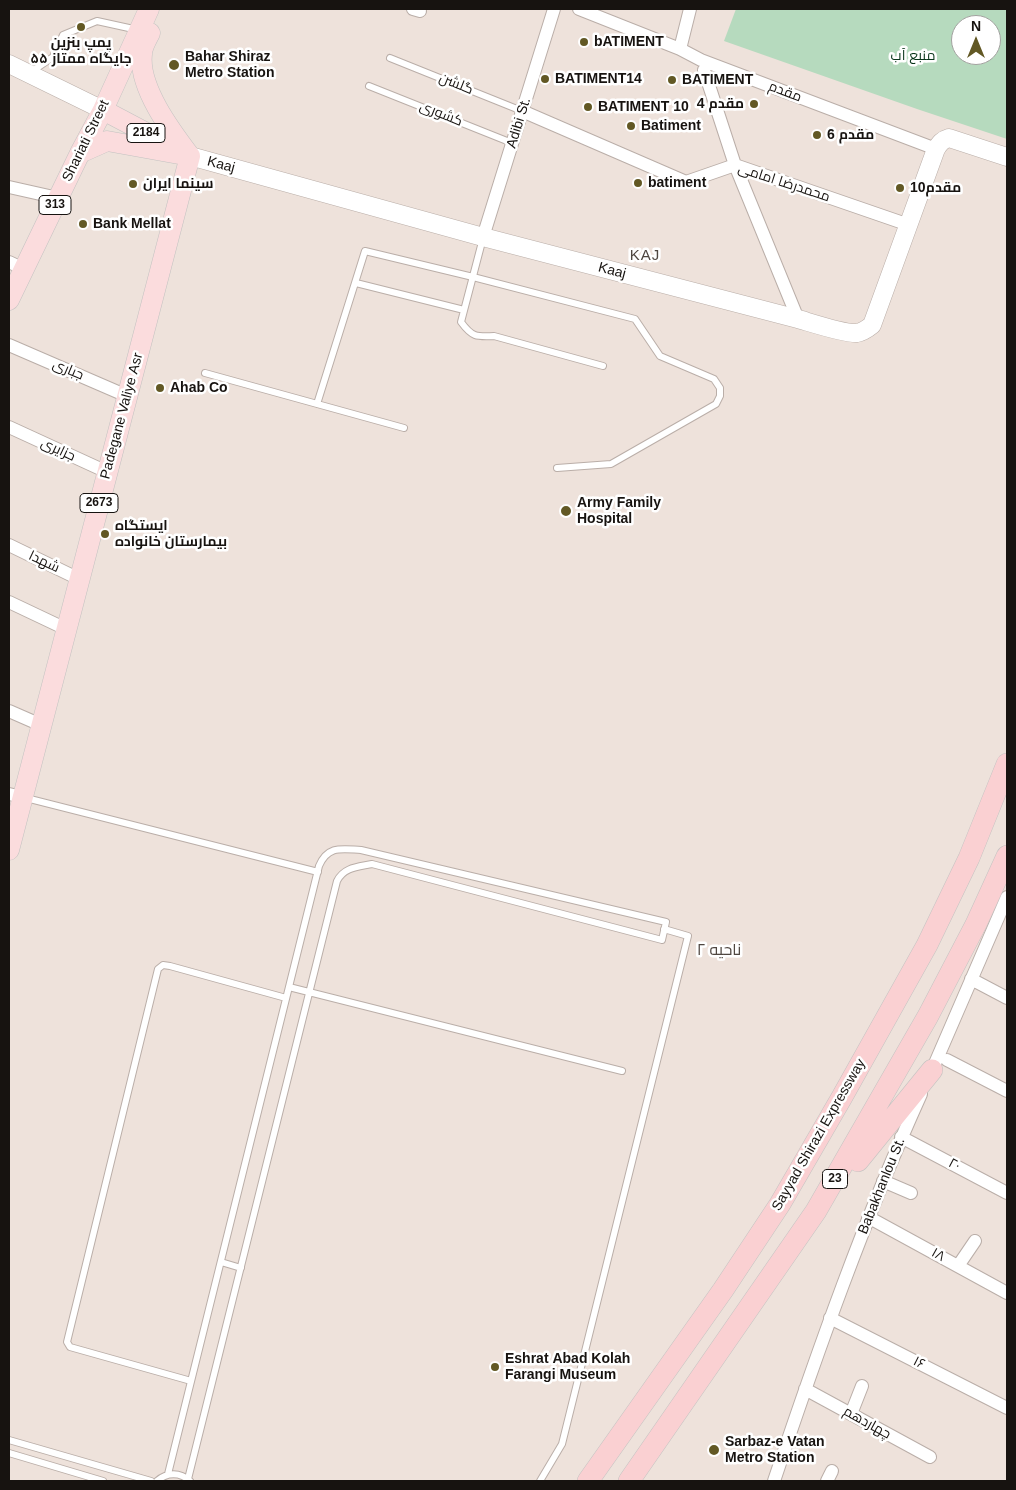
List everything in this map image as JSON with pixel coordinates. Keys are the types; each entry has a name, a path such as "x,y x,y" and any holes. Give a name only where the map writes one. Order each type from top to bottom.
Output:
{"highway":[{"name":"Sayyad Shirazi Expressway","path":"588,1481 723,1290 780,1204 804,1163 927,945 969,858 1007,764"},
{"name":"23","path":"628,1481 816,1211 928,1016 976,924 1007,856"},
{"path":"816,1211 940,1065"}],"main road":[{"name":"Shariati Street","path":"142,38 150,9"},
{"name":"Shariati Street","path":"9,300 16,266 58,198 142,38 162,9"},
{"name":"313","path":"142,38 142,67 150,93 168,125 190,156"},
{"path":"9,64 103,110"},
{"name":"Kaaj","path":"103,110 190,156 483,237 848,332 866,330 872,325 936,149"},
{"path":"936,149 943,140 949,138 1007,157"},
{"path":"80,153 107,141 190,156"},
{"name":"Padegane Valiye Asr","path":"9,850 16,796 41,725 190,156"}],"street":[{"name":"Adibi St.","path":"483,237 554,9"},
{"name":"مقدم","path":"579,9 701,60 936,149"},
{"path":"680,50 690,9"},
{"path":"704,70 735,165 798,320"},
{"name":"محمدرضا امامی","path":"522,111 686,182 735,165 909,225"},
{"path":"9,187 58,198"},
{"name":"جباری","path":"9,345 127,396"},
{"name":"جزایری","path":"9,427 107,472"},
{"name":"شهدا","path":"9,545 79,579"},
{"path":"9,602 66,629"},
{"path":"9,710 41,725"},
{"name":"Babakhanlou St.","path":"774,1481 830,1318 868,1217 902,1137 940,1065 972,979 1007,897"},
{"path":"972,979 1007,998"},
{"path":"940,1065 1007,1091"},
{"name":"۲۰","path":"902,1137 1007,1193"},
{"path":"883,1181 911,1193"},
{"name":"۱۸","path":"868,1217 1007,1293"},
{"path":"958,1266 974,1241"},
{"name":"۱۶","path":"830,1318 1007,1408"},
{"path":"850,1414 862,1386"},
{"name":"چهاردهم","path":"805,1389 930,1457"}],"lane":[{"path":"29,73 53,57 63,35 97,21 142,38"},
{"name":"گلشن","path":"390,58 522,111"},
{"name":"کشوری","path":"369,86 512,143"},
{"path":"483,237 461,322 469,332 480,337 494,336 603,366"},
{"path":"317,404 365,251 635,319 660,356 714,379 720,388 720,396 716,404 611,464 557,468"},
{"path":"356,283 464,310"},
{"path":"206,373 404,428"},
{"path":"16,796 318,872"},
{"path":"157,1481 168,1474 182,1476 189,1480 340,875 348,869 372,864 662,940 666,922 361,850 333,850 323,857 286,998 168,1474"},
{"path":"540,1481 562,1444 688,936 664,929"},
{"path":"191,1381 70,1346 67,1342 158,969 163,966 170,966 286,998"},
{"path":"289,987 622,1071"},
{"path":"221,1262 241,1268"},
{"path":"9,1440 151,1481"},
{"path":"9,1453 103,1481"}],"green space":[{"name":"منبع آب","path":"736,9 1007,9 1007,139 724,41"}],"place":[{"name":"پمپ بنزین جایگاه ممتاز ۵۵","path":"81,27"},
{"name":"bATIMENT","path":"584,42"},
{"name":"Bahar Shiraz Metro Station","path":"174,65"},
{"name":"BATIMENT14","path":"545,79"},
{"name":"BATIMENT","path":"672,80"},
{"name":"4 مقدم","path":"754,104"},
{"name":"BATIMENT 10","path":"588,107"},
{"name":"Batiment","path":"631,126"},
{"name":"6 مقدم","path":"817,135"},
{"name":"batiment","path":"638,183"},
{"name":"سینما ایران","path":"133,184"},
{"name":"10مقدم","path":"900,188"},
{"name":"Bank Mellat","path":"83,224"},
{"name":"Ahab Co","path":"160,388"},
{"name":"Army Family Hospital","path":"566,511"},
{"name":"ایستگاه بیمارستان خانواده","path":"105,534"},
{"name":"Eshrat Abad Kolah Farangi Museum","path":"495,1367"},
{"name":"Sarbaz-e Vatan Metro Station","path":"714,1450"}],"district":[{"name":"KAJ","path":"645,256"},
{"name":"ناحیه ۲","path":"719,951"}]}
